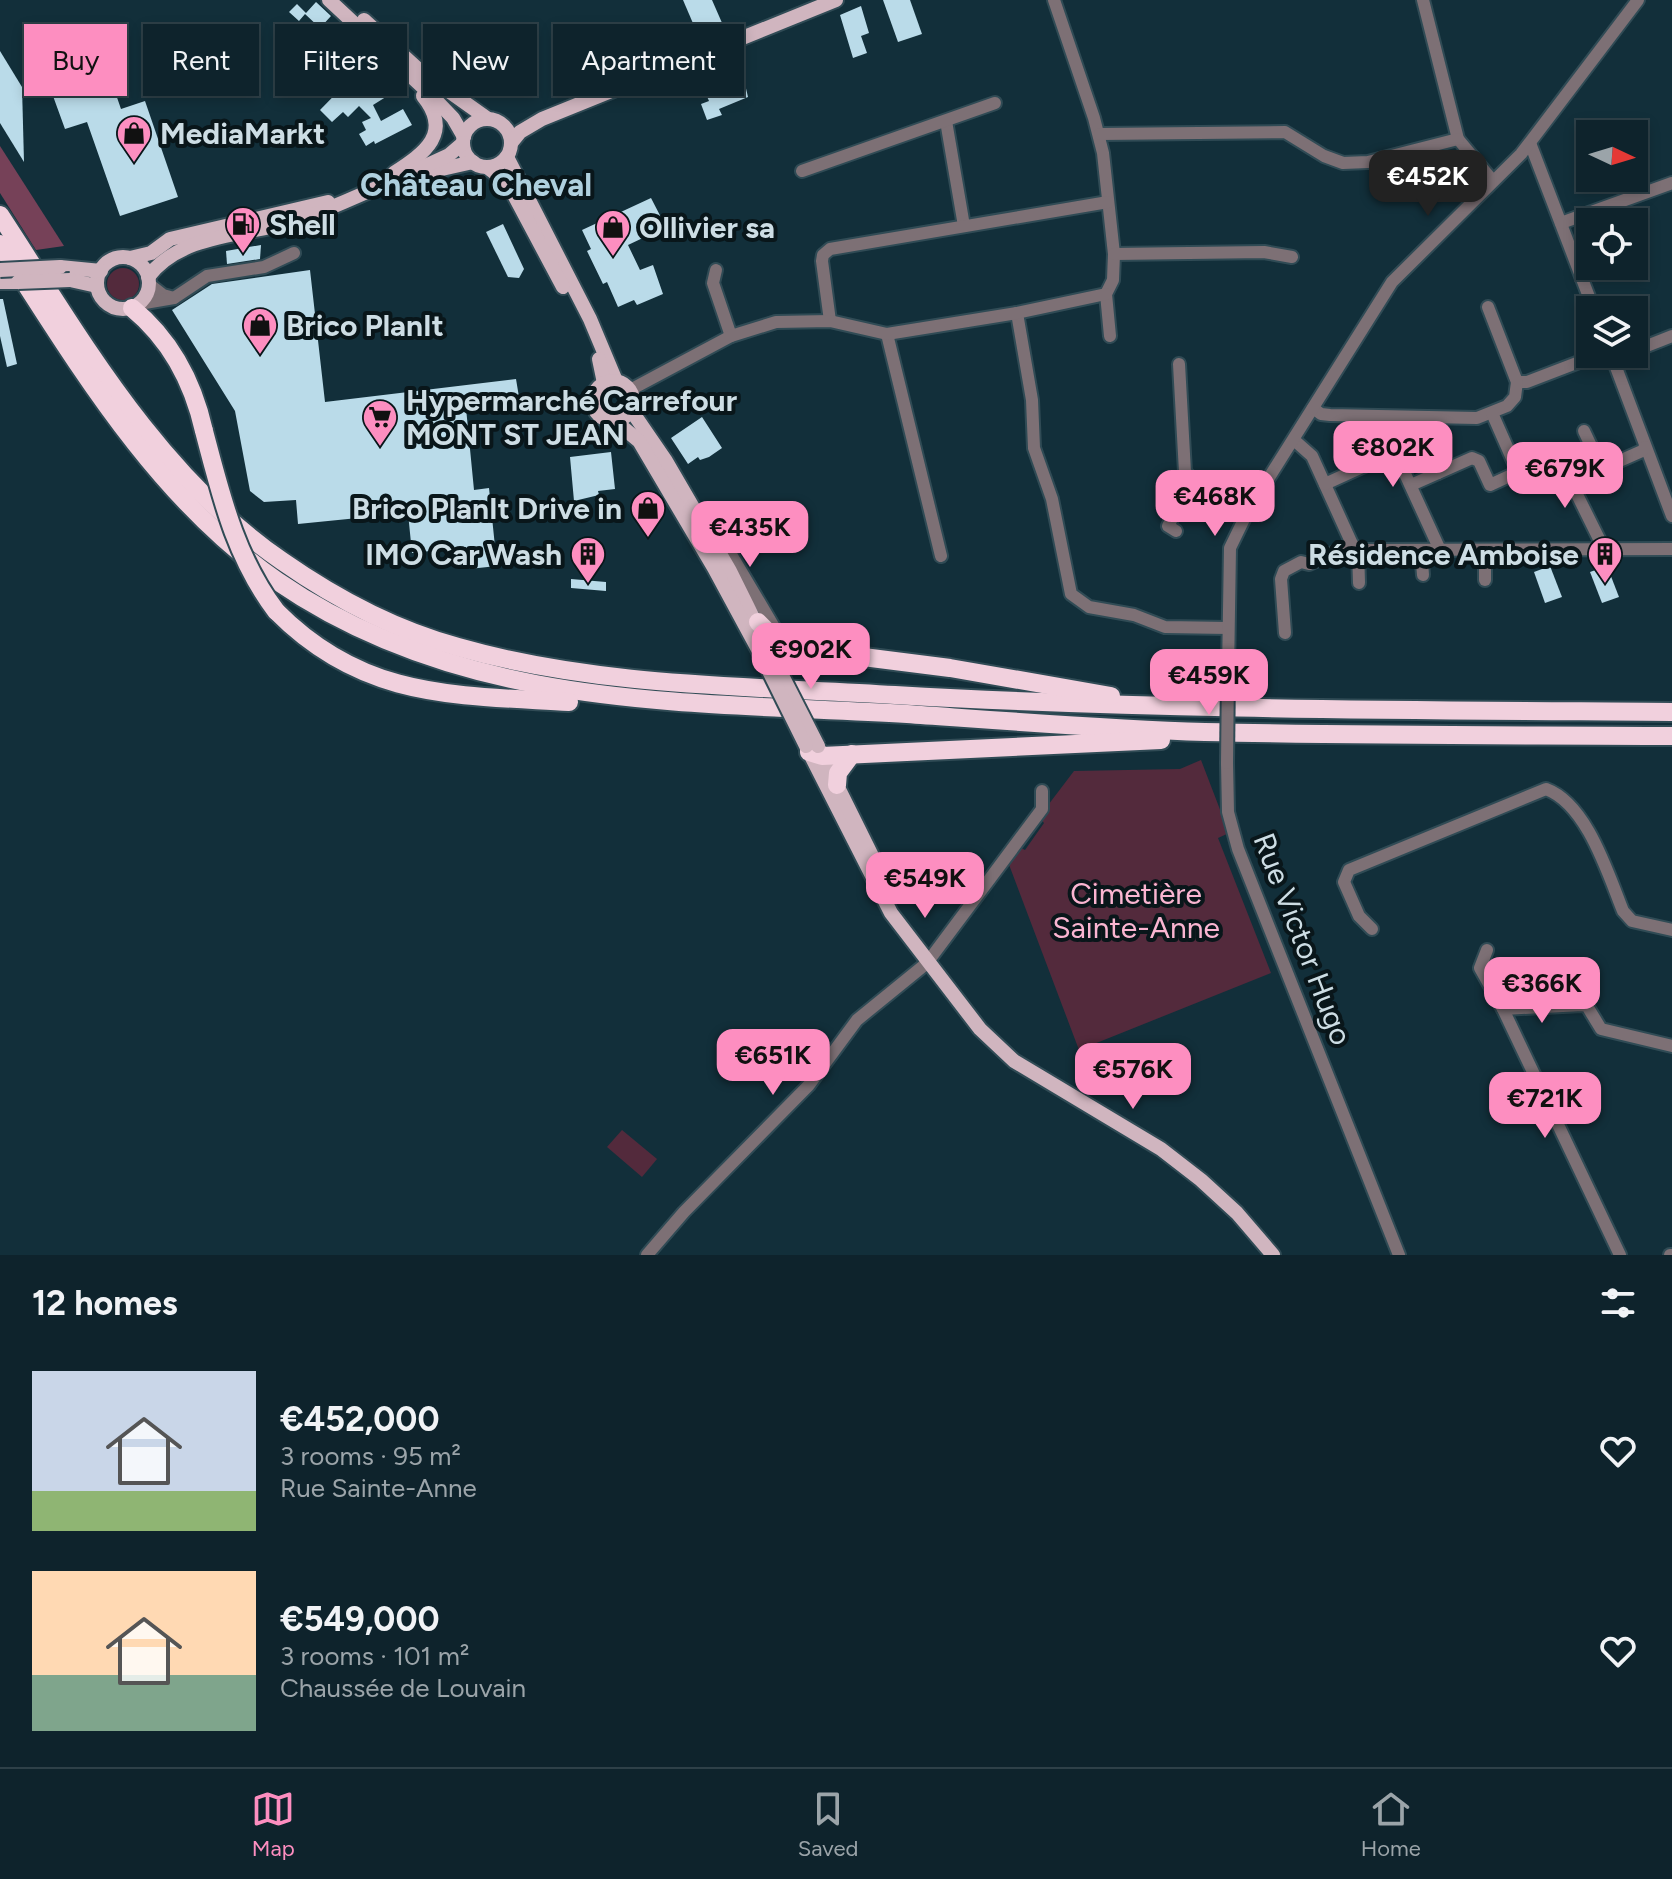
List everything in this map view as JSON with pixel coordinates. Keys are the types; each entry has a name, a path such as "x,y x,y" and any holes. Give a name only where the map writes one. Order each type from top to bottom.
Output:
{"highway":[{"path":"0,215 64,316 142,427 226,517 279,559 339,597 395,625 454,646 574,672 806,689 1164,708 1672,712"},
{"path":"0,244 88,378 153,467 219,535 275,579 325,611 390,643 444,664 506,680 630,698 1204,732 1672,736"},
{"path":"136,306 176,356 190,385 233,534 248,569 276,611 300,635 330,657 363,673 407,687 446,693 612,705 630,698"},
{"path":"758,622 778,642 798,648 950,668 1148,700 1164,708"},
{"path":"814,750 852,754 1188,739 1204,732"},
{"path":"837,785 838,773 852,754"}],"main road":[{"path":"329,0 355,24"},
{"path":"343,0 419,70 506,129 509,150 590,319 610,382"},
{"path":"404,176 480,165 495,166 520,132 542,119 836,0"},
{"path":"407,73 453,118 480,165 505,181 513,193 610,382 630,390 631,410 709,534 736,571 758,622 766,655"},
{"path":"365,191 423,154 434,138 435,116 431,106 407,75"},
{"path":"351,197 193,232 170,239 151,253 111,261 99,278 103,300 117,309 136,306 159,263 188,245 298,220 404,176 449,155 464,140 472,125 542,119"},
{"path":"130,258 141,265 149,281"},
{"path":"3,278 60,267 99,278"},
{"path":"3,278 99,278"},
{"path":"610,382 594,395 594,407 600,416 615,421 639,441 766,655 891,913 922,956 980,1029 1014,1061 1161,1149 1237,1213 1273,1255"},
{"path":"615,421 631,410"},
{"path":"658,473 670,483 683,506 688,509 692,505"},
{"path":"814,750 837,785 922,956"}],"street":[{"path":"1054,0 1100,134 1114,254 1113,280 1106,294 1110,336"},
{"path":"1423,0 1458,139 1493,181"},
{"name":"Rue Victor Hugo","path":"1399,1255 1238,849 1228,812 1230,548 1248,511 1392,282 1530,143 1638,0"},
{"path":"802,171 995,103"},
{"path":"946,121 964,226"},
{"path":"1100,134 1285,132 1324,156 1343,163 1368,162 1458,139"},
{"path":"1530,143 1589,296"},
{"path":"1561,223 1672,183"},
{"path":"830,321 822,261 826,251 1108,202"},
{"path":"1114,254 1264,252 1292,257"},
{"path":"136,306 174,298 207,276 264,267 294,253"},
{"path":"716,270 713,283 731,336"},
{"path":"149,281 163,295 174,298"},
{"path":"630,390 731,336 776,322 830,321 887,334 1017,313 1099,298 1106,294"},
{"path":"1313,408 1321,414 1477,418 1512,402 1517,382 1488,307"},
{"path":"1017,313 1032,400 1034,448 1052,499 1071,594 1089,607 1134,615 1165,627 1228,628"},
{"path":"887,334 941,556"},
{"path":"1648,345 1672,336"},
{"path":"1517,382 1527,382 1576,363"},
{"path":"1179,364 1185,472 1193,480 1248,511"},
{"path":"1616,368 1672,516"},
{"path":"1492,413 1518,472"},
{"path":"1584,431 1602,469"},
{"path":"1421,435 1438,473"},
{"path":"1294,440 1307,449 1355,547 1359,583"},
{"path":"1572,482 1645,447"},
{"path":"1325,484 1395,452 1440,550"},
{"path":"1490,485 1557,454 1604,549"},
{"path":"1411,485 1476,458 1496,499"},
{"path":"1176,531 1168,526 1193,480"},
{"path":"1285,633 1281,579 1284,571 1301,562 1309,564 1355,547 1421,550 1672,549"},
{"path":"1421,550 1423,575"},
{"path":"1485,550 1485,580"},
{"path":"714,568 736,571 777,632"},
{"path":"1372,929 1359,916 1344,882 1349,870 1546,789 1553,792 1586,826 1623,911 1632,921 1672,930"},
{"path":"647,1255 684,1212 809,1085 857,1020 922,956 1042,809 1042,791"},
{"path":"1487,950 1480,968 1503,1009 1620,1255"},
{"path":"1503,1009 1587,1006 1601,1029 1672,1046"}],"green space":[{"path":"123,268 135,272 139,284 135,296 123,300 111,296 107,284 111,272"},
{"name":"Cimetière Sainte-Anne","path":"1201,760 1229,833 1218,838 1271,973 1079,1050 1008,862 1019,847 1025,850 1044,823 1039,817 1074,771 1180,769"},
{"path":"622,1130 657,1159 642,1177 607,1147"}],"shaded area":[{"path":"0,146 64,246 36,250 0,193"}],"building":[{"path":"683,0 712,0 722,24 693,24"},
{"path":"883,0 910,0 922,34 898,42"},
{"path":"316,2 331,16 324,24 316,24 305,14 299,21 289,12 297,4 306,13"},
{"path":"861,6 869,33 861,36 867,53 853,58 840,15"},
{"path":"0,51 22,87 24,162 0,123"},
{"path":"744,80 748,97 719,109 722,115 707,120 701,104 709,101 707,96 744,96"},
{"name":"MediaMarkt","path":"53,96 116,96 121,109 145,101 178,197 120,216 87,122 65,129"},
{"path":"334,96 387,96 373,105 381,121 403,109 412,125 366,146 359,134 366,130 362,122 371,118 359,106 348,117 343,112 332,122 320,110"},
{"name":"Ollivier sa","path":"651,198 666,227 628,245 640,270 653,265 663,294 637,305 634,300 618,307 607,282 603,284 587,251 591,249 582,230"},
{"path":"503,224 524,269 519,278 508,277 486,232"},
{"name":"Shell","path":"261,245 260,259 227,264 226,251"},
{"path":"310,270 325,402 516,379 520,403 466,408 474,490 489,488 497,566 469,569 466,547 412,553 408,513 298,524 296,500 264,502 250,491 235,411 172,310 212,284"},
{"path":"0,299 3,299 17,364 7,367 0,336"},
{"path":"702,417 722,448 709,457 700,460 698,457 688,464 671,438"},
{"path":"611,452 615,489 598,491 599,495 574,501 570,457"},
{"path":"1550,566 1562,597 1545,603 1534,572"},
{"name":"Résidence Amboise","path":"1607,566 1619,597 1602,603 1590,572"},
{"name":"IMO Car Wash","path":"571,579 606,582 606,591 571,588"}],"place":[{"name":"MediaMarkt","path":"134,164"},
{"name":"Shell","path":"243,255"},
{"name":"Ollivier sa","path":"613,258"},
{"name":"Brico PlanIt","path":"260,356"},
{"name":"Hypermarché Carrefour MONT ST JEAN","path":"380,448"},
{"name":"Brico PlanIt Drive in","path":"648,539"},
{"name":"IMO Car Wash","path":"588,585"},
{"name":"Résidence Amboise","path":"1605,585"}],"district":[{"name":"Château Cheval","path":"476,185"}]}
